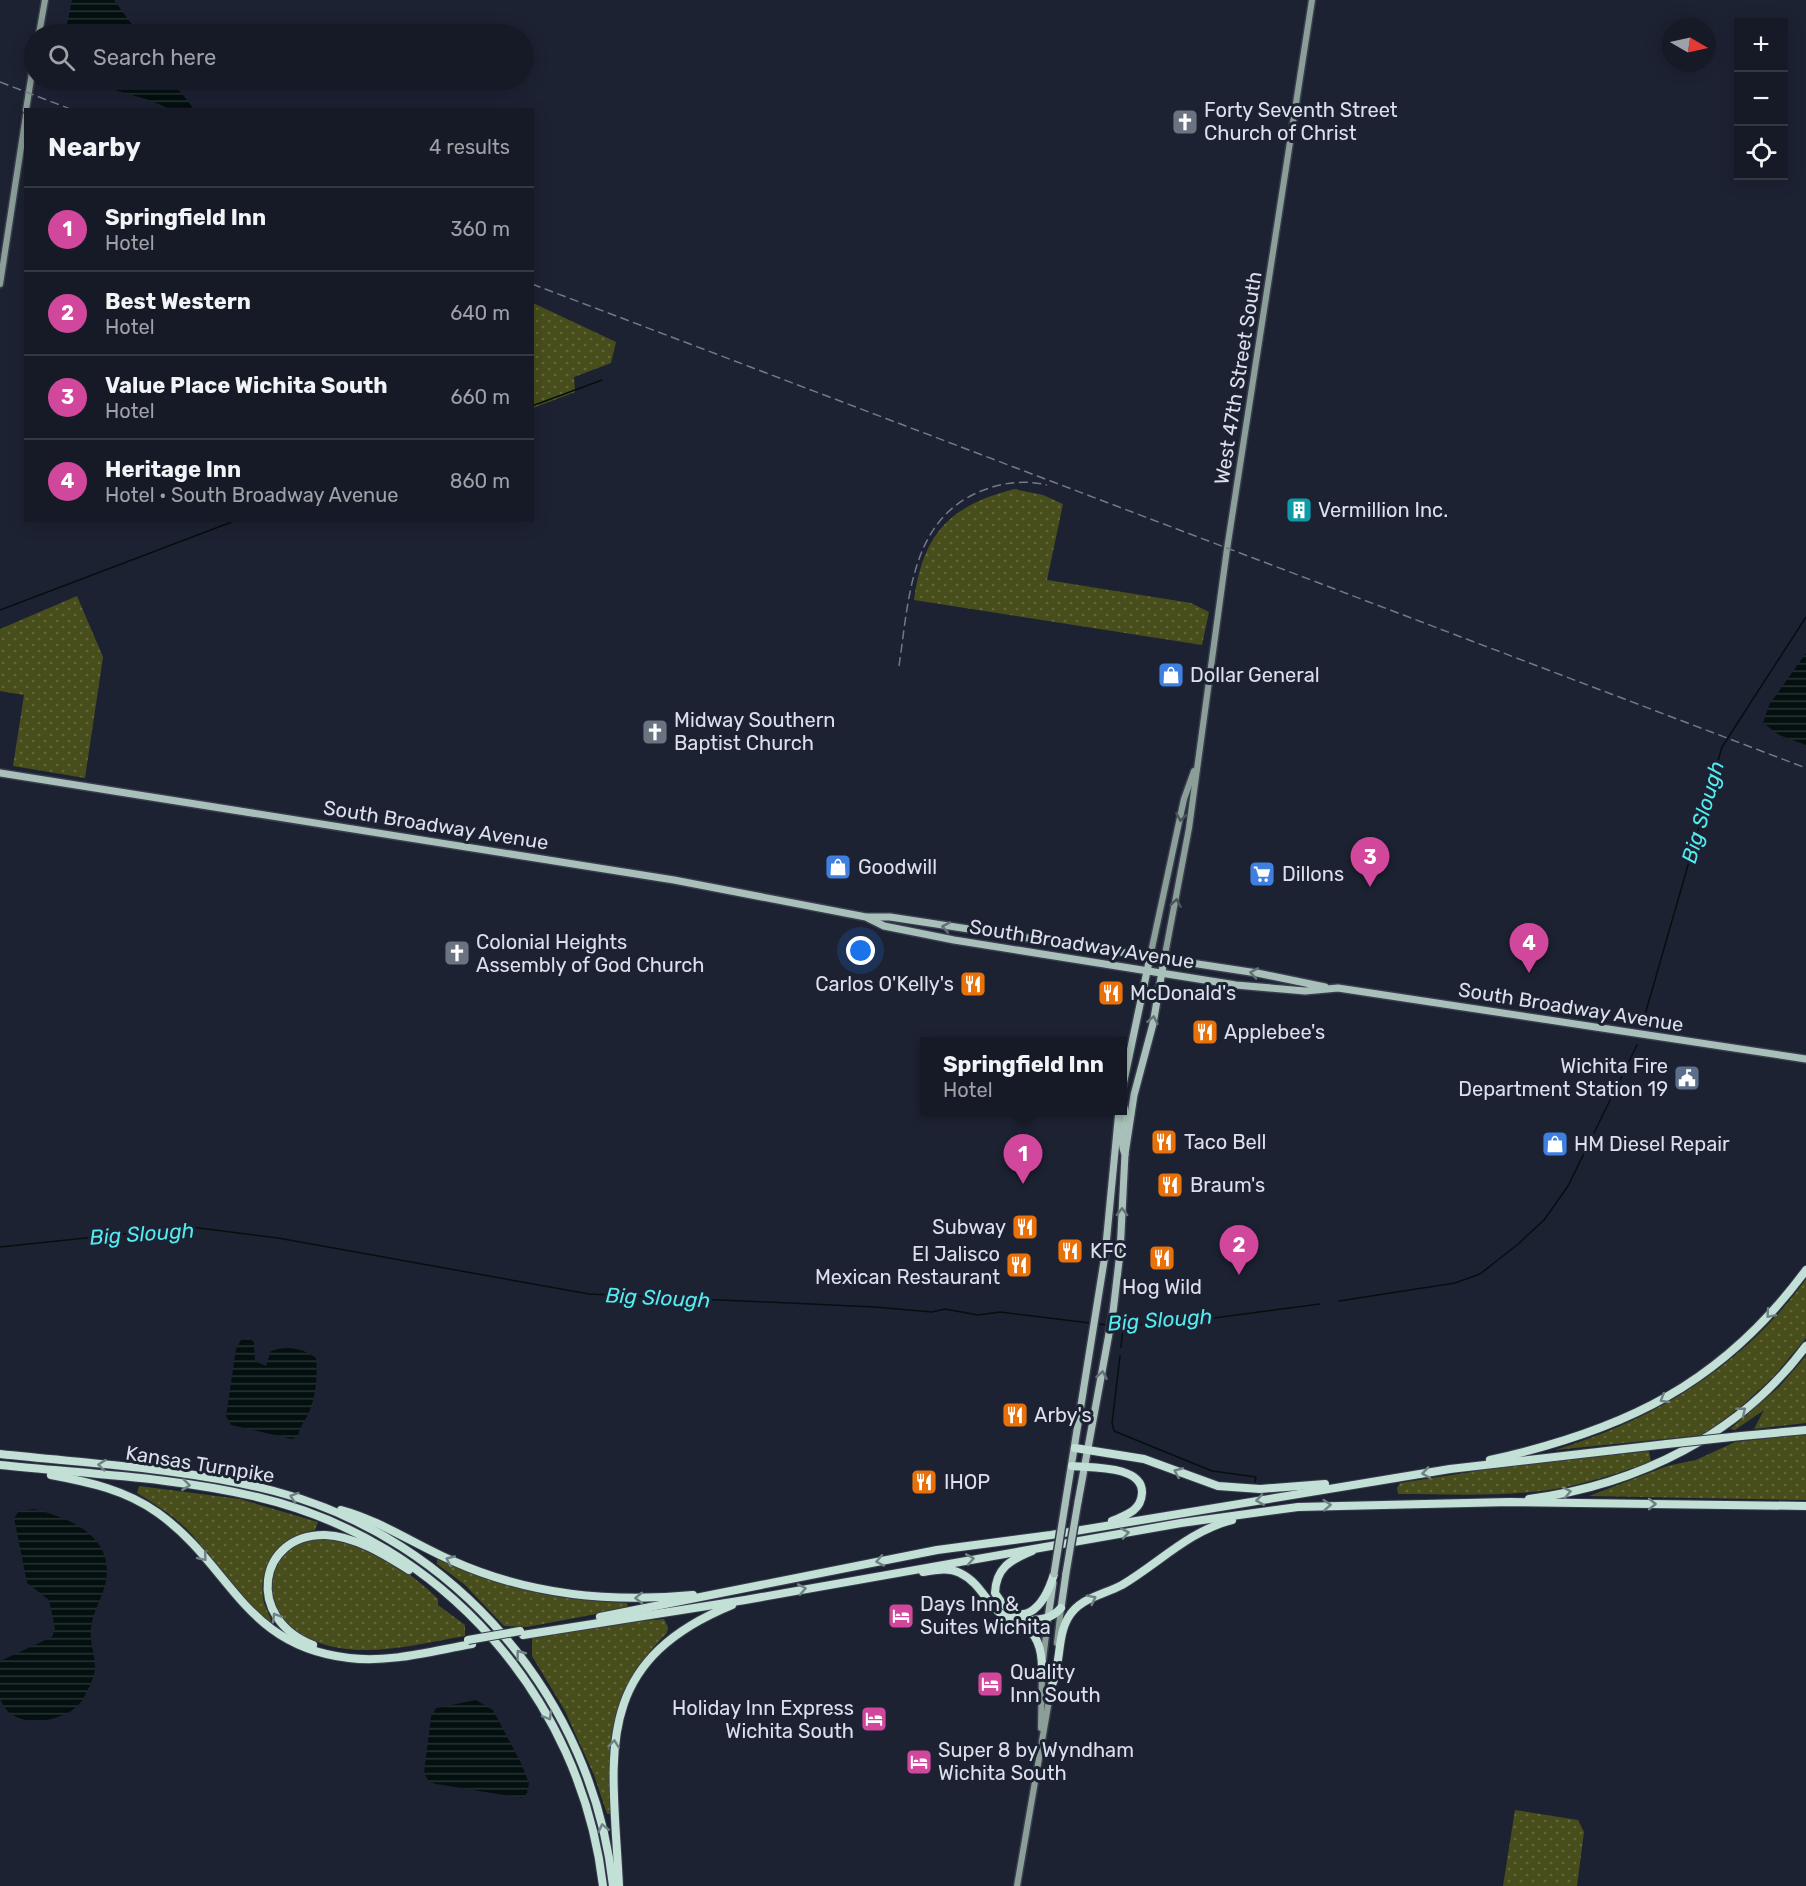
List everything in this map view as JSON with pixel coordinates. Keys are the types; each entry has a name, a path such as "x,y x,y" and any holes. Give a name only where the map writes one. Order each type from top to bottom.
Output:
{"highway":[{"path":"1450,1469 1536,1450 1598,1431 1655,1404 1705,1374 1742,1344 1806,1270"},
{"path":"1510,1502 1597,1486 1666,1461 1722,1428 1758,1398 1806,1346"},
{"path":"1,1465 95,1484 145,1504 187,1539 248,1611 281,1637 312,1650 348,1658 379,1659 679,1603 937,1550 1450,1469 1806,1430"},
{"path":"1076,1448 1144,1459 1193,1479 1218,1486 1244,1489 1288,1488 1401,1476"},
{"name":"Kansas Turnpike","path":"0,1454 206,1477 275,1491 315,1504 370,1529 427,1564 481,1610 514,1647 555,1706 588,1776 603,1827 613,1886"},
{"name":"Kansas Turnpike","path":"1,1465 214,1489 282,1503 345,1527 392,1552 431,1580 476,1619 526,1679 563,1744 587,1805 603,1886"},
{"path":"1072,1466 1133,1476 1142,1489 1138,1506 1131,1513 1103,1525"},
{"path":"522,1633 744,1600 1046,1545 1269,1511 1332,1504 1510,1502 1806,1506"},
{"path":"315,1504 351,1513 481,1573 532,1587 608,1598 663,1598 719,1593"},
{"path":"1052,1685 1057,1673 1064,1625 1075,1608 1093,1597 1120,1586 1186,1539 1223,1522 1269,1511"},
{"path":"470,1642 382,1654 358,1654 319,1647 292,1635 274,1617 268,1594 271,1572 281,1553 298,1540 316,1536 344,1539 386,1555 426,1581 476,1619"},
{"path":"1046,1545 1014,1558 1003,1567 997,1576 995,1593 1005,1606 1021,1614 1029,1613 1036,1610 1044,1600 1054,1574"},
{"path":"871,1576 946,1569 958,1572 973,1583 995,1611 1010,1620 1048,1618 1061,1608"},
{"path":"619,1886 613,1753 625,1701 653,1654 672,1638 708,1615 744,1600"},
{"path":"1019,1621 1031,1630 1038,1641 1042,1669"}],"main road":[{"name":"South Broadway Avenue","path":"0,773 684,882 866,917 890,917 1262,974 1331,988 1806,1059"},
{"name":"South Broadway Avenue","path":"866,917 884,926 954,940 1146,970 1280,990 1331,988"},
{"path":"1127,1068 1149,957"},
{"path":"1061,1608 1113,1312 1120,1253 1125,1155 1134,1095 1153,1024 1164,960"},
{"path":"1133,1041 1134,1053 1127,1090 1134,1095"},
{"path":"1048,1618 1108,1231 1111,1172 1118,1115"},
{"path":"1124,1115 1120,1144 1125,1155"}],"street":[{"path":"41,24 45,0"},
{"name":"West 47th Street South","path":"1197,762 1227,549 1312,0"},
{"path":"26,108 29,90"},
{"path":"0,284 24,128"},
{"path":"1149,957 1184,800 1197,762"},
{"path":"1164,960 1189,828 1197,762"},
{"path":"1017,1886 1041,1736 1052,1685 1061,1608"},
{"path":"1041,1736 1042,1669 1048,1618"}],"green space":[{"path":"534,303 616,342 611,363 574,377 575,392 534,408"},
{"path":"1014,489 1043,495 1063,504 1047,580 1191,603 1209,612 1202,645 914,600 924,557 932,540 943,526 972,504"},
{"path":"77,596 103,657 85,778 13,766 24,695 0,691 0,629"},
{"path":"1806,1279 1806,1338 1774,1376 1744,1404 1704,1435 1555,1450 1628,1422 1695,1386 1754,1338"},
{"path":"1806,1356 1806,1423 1754,1429 1764,1410 1735,1430 1730,1429 1779,1387"},
{"path":"1806,1434 1806,1500 1589,1496 1667,1466 1696,1460 1735,1442"},
{"path":"1649,1451 1651,1462 1588,1482 1549,1490 1492,1494 1398,1494 1397,1488 1400,1483 1509,1466"},
{"path":"139,1486 240,1499 318,1522 315,1530 303,1533 283,1545 269,1563 262,1585 263,1598 272,1624 262,1618 241,1597 189,1531 168,1513 137,1493"},
{"path":"329,1539 374,1554 402,1569 438,1599 438,1605 465,1625 465,1636 369,1650 330,1646 297,1632 277,1609 272,1595 275,1568 284,1555 298,1544 309,1540"},
{"path":"437,1559 484,1577 530,1590 627,1603 628,1608 527,1627 504,1626 464,1584 437,1564"},
{"path":"664,1619 668,1627 667,1633 635,1673 618,1717 611,1764 612,1814 607,1814 594,1775 565,1711 532,1656 532,1638 629,1622"},
{"path":"1515,1810 1578,1820 1584,1832 1577,1886 1503,1886"}],"shaded area":[{"path":"72,0 114,0 132,24 67,24"},
{"path":"115,90 179,90 193,108 168,108"},
{"path":"1806,653 1806,745 1779,735 1763,723 1769,705"},
{"path":"248,1338 254,1342 255,1361 266,1366 271,1351 283,1348 300,1350 316,1358 316,1384 312,1404 298,1436 292,1439 231,1425 226,1416 236,1349 241,1340"},
{"path":"34,1509 62,1518 86,1532 103,1552 107,1565 105,1587 92,1623 95,1672 88,1691 77,1706 65,1714 33,1721 13,1715 5,1708 0,1698 0,1661 52,1637 55,1628 49,1600 27,1583 14,1518 19,1511"},
{"path":"476,1700 493,1710 521,1763 529,1783 527,1793 522,1798 436,1784 429,1782 424,1773 431,1717 436,1708"}],"waterway":[{"path":"534,405 602,380"},
{"path":"0,610 232,522"},
{"name":"Big Slough","path":"1642,1025 1722,747 1806,617"},
{"name":"Big Slough","path":"1339,1301 1455,1283 1480,1274 1517,1245 1544,1220 1568,1186 1637,1045"},
{"name":"Big Slough","path":"0,1247 191,1227 278,1238 589,1294 875,1307 932,1312 945,1309 978,1315 1000,1312 1090,1323"},
{"name":"Big Slough","path":"1112,1326 1176,1323 1320,1304"},
{"name":"Big Slough","path":"1098,1324 1108,1325"},
{"path":"1121,1347 1123,1327"},
{"path":"1120,1356 1112,1423 1114,1431 1212,1471 1256,1477 1255,1482"}],"railway":[{"path":"0,82 68,108"},
{"path":"534,285 1806,768"},
{"path":"899,666 906,614 918,563 927,540 941,520 960,503 992,487 1023,482 1047,485"}],"place":[{"name":"Forty Seventh Street Church of Christ","path":"1185,122"},
{"name":"Vermillion Inc.","path":"1299,510"},
{"name":"Dollar General","path":"1171,675"},
{"name":"Midway Southern Baptist Church","path":"655,732"},
{"name":"Goodwill","path":"838,867"},
{"name":"Dillons","path":"1262,874"},
{"name":"Value Place Wichita South","path":"1370,887"},
{"name":"Colonial Heights Assembly of God Church","path":"457,953"},
{"name":"Heritage Inn","path":"1529,973"},
{"name":"Carlos O'Kelly's","path":"973,984"},
{"name":"McDonald's","path":"1111,993"},
{"name":"Applebee's","path":"1205,1032"},
{"name":"Wichita Fire Department Station 19","path":"1687,1078"},
{"name":"Taco Bell","path":"1164,1142"},
{"name":"HM Diesel Repair","path":"1555,1144"},
{"name":"Springfield Inn","path":"1023,1184"},
{"name":"Braum's","path":"1170,1185"},
{"name":"Subway","path":"1025,1227"},
{"name":"KFC","path":"1070,1251"},
{"name":"Hog Wild","path":"1162,1258"},
{"name":"El Jalisco Mexican Restaurant","path":"1019,1265"},
{"name":"Best Western","path":"1239,1275"},
{"name":"Arby's","path":"1015,1415"},
{"name":"IHOP","path":"924,1482"},
{"name":"Days Inn & Suites Wichita","path":"901,1616"},
{"name":"Quality Inn South","path":"990,1684"},
{"name":"Holiday Inn Express Wichita South","path":"874,1719"},
{"name":"Super 8 by Wyndham Wichita South","path":"919,1762"}]}
